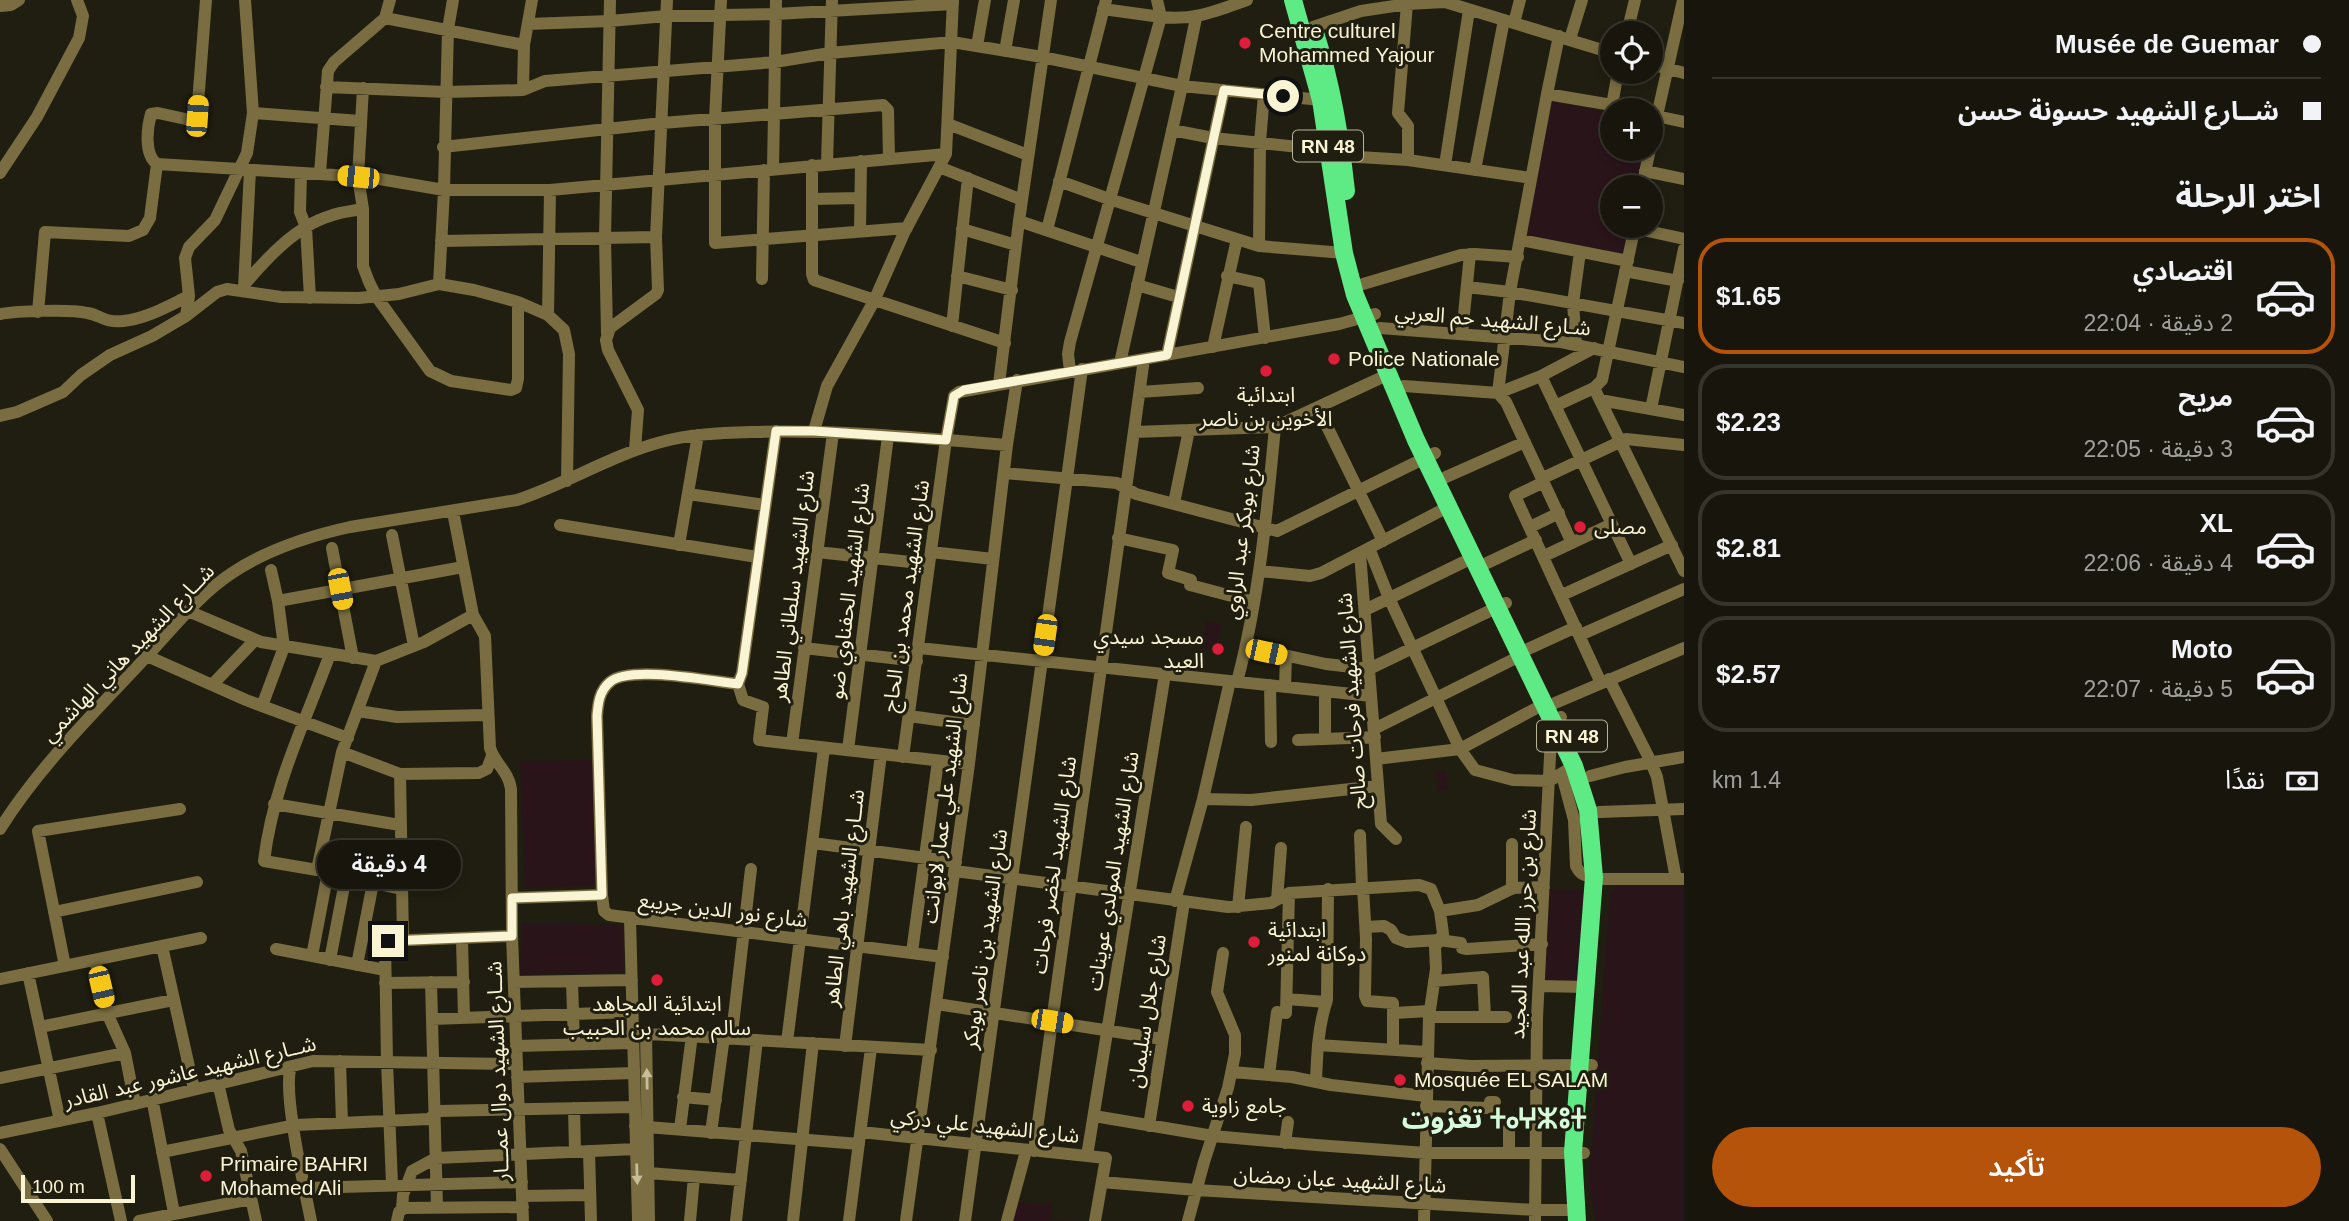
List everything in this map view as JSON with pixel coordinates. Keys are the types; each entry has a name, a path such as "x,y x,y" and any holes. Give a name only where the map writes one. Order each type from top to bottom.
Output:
{"highway":[{"name":"RN 48","path":"1293,0 1335,153 1368,308 1387,375 1430,455 1446,477 1479,560"},
{"name":"RN 48","path":"1304,0 1326,65 1344,253 1404,386 1448,507 1479,560 1553,712 1588,810 1598,878 1587,987 1586,1065"},
{"name":"RN 48","path":"1575,772 1599,812 1598,878 1578,1153 1584,1194 1580,1217"}],"street":[{"path":"0,6 19,0"},
{"path":"0,173 37,117 79,38 83,16 78,0"},
{"path":"206,0 197,116 190,120 151,114 149,152 150,159 157,164 320,173 444,190 550,190 946,154"},
{"path":"244,288 245,169 253,113 245,0"},
{"path":"320,173 328,71 334,62 385,18 390,0"},
{"path":"439,284 448,29 453,0"},
{"path":"523,90 524,45 532,0"},
{"path":"610,0 605,238 607,334 608,349 638,410 635,450"},
{"path":"607,334 610,328 656,294 659,287 656,237 667,0"},
{"path":"722,0 715,119 715,243 907,228"},
{"path":"762,279 774,114 776,0"},
{"path":"977,46 985,0"},
{"path":"1005,51 1014,0"},
{"path":"1051,0 999,384 1339,324 1470,254 1518,257"},
{"path":"1157,0 1161,17"},
{"path":"1047,230 1105,4 1161,17 1196,18 1247,0"},
{"path":"1475,170 1509,21 1520,0"},
{"path":"1572,543 1506,402 1498,393 1510,292 1547,94 1564,37 1582,0"},
{"path":"1630,21 1635,0"},
{"path":"1659,98 1684,0"},
{"path":"1313,27 1359,5 1445,1 1600,49"},
{"path":"528,24 666,16 776,14 832,5 953,2 946,154 907,228 874,301 827,386 814,431"},
{"path":"1408,160 1408,126 1398,113 1410,2"},
{"path":"827,163 832,5"},
{"path":"1445,165 1469,10"},
{"name":"شارع الشهيد بن ناصر بوبكر","path":"965,1221 1014,879 1066,479 1076,370 1068,354 1095,246 1161,17"},
{"path":"385,18 524,45"},
{"path":"1120,363 1196,18"},
{"path":"326,87 446,92 523,90 541,82 775,62 830,53 952,42 1042,57 1182,86 1321,100"},
{"path":"1663,67 1684,73"},
{"path":"363,88 358,177 363,209 363,266 376,296 430,371 451,381 511,390 516,388 518,302"},
{"path":"1167,355 1224,90"},
{"path":"1259,246 1260,142 1264,94"},
{"path":"1547,94 1600,103"},
{"path":"443,147 662,123 885,106 888,110 889,159"},
{"path":"253,113 360,121"},
{"path":"1663,118 1684,122"},
{"path":"948,124 1028,155"},
{"path":"1172,130 1213,138 1408,160 1531,178"},
{"path":"860,232 861,161"},
{"path":"1644,175 1647,161"},
{"path":"38,312 45,232 129,236 143,230 150,218 157,164"},
{"path":"811,165 814,280 1005,343"},
{"path":"939,167 1022,200"},
{"path":"186,316 188,296 185,257 189,247 215,220 232,182 245,169"},
{"path":"1645,171 1684,179"},
{"path":"301,173 300,212 306,226 310,298"},
{"path":"952,326 968,178"},
{"path":"1059,181 1259,246 1344,253"},
{"path":"548,314 550,190"},
{"path":"812,199 860,198"},
{"path":"244,288 260,267 306,226 329,216 363,209"},
{"path":"1019,221 1141,262"},
{"path":"962,229 1016,245"},
{"path":"1663,234 1684,239"},
{"path":"441,241 656,237"},
{"path":"1632,238 1609,351 1597,394 1684,570"},
{"path":"1213,347 1237,239"},
{"path":"1521,240 1580,252 1678,281"},
{"path":"1650,409 1684,249"},
{"path":"1576,345 1573,303 1580,252"},
{"path":"1462,334 1470,254"},
{"path":"957,276 1012,290"},
{"path":"1227,276 1259,283 1265,338"},
{"path":"0,416 18,412 63,392 81,375 110,355 152,336 186,316 217,292 244,288 310,298 376,296 439,284 518,302 548,314 564,330 568,343 567,481"},
{"path":"1137,285 1178,297"},
{"path":"1467,287 1510,292 1684,323"},
{"path":"0,314 15,311 86,312 109,321 125,321 161,310 188,296"},
{"name":"شـارع الشهيد حم العربي","path":"1368,308 1462,334 1576,345 1684,368"},
{"path":"1404,386 1498,393 1541,376 1594,348"},
{"name":"شارع الشهيد لخضر فرحات","path":"1007,1221 1030,1151 1052,1021 1144,359"},
{"path":"1134,432 1275,427 1387,375"},
{"path":"1541,376 1631,564"},
{"name":"شارع الشهيد علي عمار لابوانت","path":"905,1221 970,764 1017,380"},
{"name":"شارع الشهيد محمد بن الحاج","path":"903,757 954,396 964,390 999,384"},
{"path":"1140,392 1198,388"},
{"path":"1555,406 1597,394 1650,409 1684,415"},
{"path":"1318,408 1383,541"},
{"name":"شارع بوبكر عبد الراوي","path":"1234,682 1246,648 1266,529 1275,427"},
{"path":"1174,503 1189,430"},
{"path":"776,431 742,673 738,684 743,699 763,707 759,740 970,764"},
{"name":"شــارع الشهيد هاني الهاشمي","path":"0,829 42,772 87,719 188,611 229,574 264,554 325,533 517,500 635,450 698,435 814,431 1007,445"},
{"name":"شارع الشهيد سلطاني الطاهر","path":"792,744 833,433"},
{"path":"679,545 698,435"},
{"name":"شارع الشهيد الحفناوي ضو","path":"848,750 888,436"},
{"path":"1598,878 1680,879 1662,810 1657,777 1651,762 1578,631 1515,496 1621,441 1633,439 1684,445"},
{"path":"1446,477 1525,442"},
{"path":"1004,473 1117,483 1136,494 1277,531 1430,455"},
{"path":"688,494 765,505"},
{"path":"1259,571 1310,576 1321,573 1448,507"},
{"name":"شــارع الشهيد دوال عمـــار","path":"453,512 473,615 485,636 488,738 492,756 510,779 511,789 512,936 523,1221"},
{"path":"1530,527 1559,513"},
{"path":"1544,556 1612,524"},
{"path":"560,525 757,557"},
{"path":"393,536 414,646"},
{"path":"1118,538 1173,550 1168,573 1191,580 1190,585 1254,602"},
{"path":"1365,610 1479,560 1536,540"},
{"path":"1562,595 1672,545"},
{"path":"332,548 352,658"},
{"path":"1364,551 1460,750 1475,770 1513,780 1549,781 1575,772 1684,757"},
{"name":"شارع الشهيد فرحات صالح","path":"1364,551 1365,610 1381,824 1396,839"},
{"path":"817,552 873,558 993,559"},
{"path":"278,601 463,567"},
{"path":"262,706 284,647 271,570"},
{"path":"1298,740 1375,733 1524,652 1684,589"},
{"path":"1246,648 1369,670 1501,605"},
{"path":"188,611 255,639 284,647 376,661 414,646 473,615"},
{"path":"212,685 255,639"},
{"path":"804,648 860,654 983,655 1371,696"},
{"path":"1376,759 1460,750 1553,712 1605,681 1684,648"},
{"path":"330,654 281,779 264,862 322,871 401,889"},
{"path":"147,656 262,706 348,738"},
{"path":"1285,687 1286,656"},
{"path":"312,956 329,815 342,752 376,661"},
{"path":"512,898 602,895 597,716 603,690 610,682 618,677 639,673 738,684"},
{"name":"شارع الشهيد المولدي عوينات","path":"1087,1156 1165,674"},
{"name":"شارع جلال سليمان","path":"1149,1126 1180,901 1234,682"},
{"path":"1270,685 1271,742"},
{"path":"1325,691 1325,739"},
{"path":"358,711 397,717 487,715"},
{"name":"شارع بن حرز الله عبد المجيد","path":"1535,1216 1536,1066 1553,712"},
{"path":"909,716 974,725"},
{"path":"787,1042 824,748"},
{"path":"342,752 400,774 479,773 487,769 492,756"},
{"name":"شــارع الشهيد باهي الطاهر","path":"845,1046 881,754"},
{"path":"912,952 938,761"},
{"path":"400,774 403,940"},
{"path":"1203,799 1251,800 1378,786"},
{"path":"274,804 400,825"},
{"path":"65,966 38,831 180,809"},
{"path":"1599,812 1684,809"},
{"path":"1238,907 1247,827"},
{"path":"1360,835 1366,927 1365,996 1367,1001 1393,1003 1392,1051"},
{"path":"813,843 924,858 1014,879 1238,907 1328,889 1419,885 1428,887 1434,893 1440,911 1443,934 1435,947 1429,1014 1424,1221"},
{"path":"1512,844 1512,889"},
{"path":"1269,1075 1277,1012 1286,1013 1287,999 1280,898 1281,848"},
{"path":"711,1133 723,1044 732,1030 751,869"},
{"path":"330,960 346,876"},
{"path":"54,912 197,882"},
{"path":"357,965 373,883"},
{"path":"1440,911 1474,906 1512,889 1544,887"},
{"path":"1315,1082 1326,1002 1328,889"},
{"name":"شارع نور الدين جريبع","path":"602,895 604,911 607,914 943,957"},
{"path":"629,918 635,1107 641,1126 648,1173 649,1221"},
{"path":"1366,927 1384,926 1391,930 1396,938 1407,942 1439,940 1461,943 1462,948 1467,949 1542,944"},
{"path":"392,1184 385,941 512,936"},
{"path":"0,979 201,938"},
{"path":"462,939 464,1018"},
{"path":"162,946 194,1088"},
{"path":"276,950 357,965 385,977 464,982"},
{"path":"1188,1221 1232,1072 1236,1035 1217,992 1223,953"},
{"path":"95,960 107,1013 125,1053 135,1104"},
{"path":"28,973 60,1121"},
{"path":"1434,981 1483,977 1485,1017"},
{"path":"514,982 632,979"},
{"path":"572,981 574,1044"},
{"path":"431,982 436,1183 445,1212"},
{"path":"1539,986 1587,987"},
{"path":"1287,999 1326,1002"},
{"path":"40,1027 173,1000"},
{"path":"937,1004 1162,1039"},
{"path":"432,1019 632,1012"},
{"path":"1394,1013 1506,1017"},
{"path":"516,1046 632,1038 646,1032 931,1051"},
{"path":"638,1221 636,1149 641,1126 646,1032"},
{"path":"680,1129 692,1035"},
{"path":"736,1221 757,1040"},
{"path":"793,1221 813,1043"},
{"path":"1318,1045 1536,1066 1586,1065"},
{"path":"849,1221 871,1048"},
{"path":"0,1079 125,1053"},
{"name":"شــارع الشهيد عاشور عبد القادر","path":"0,1133 97,1113 313,1060 433,1062 517,1070 633,1073"},
{"path":"340,1061 342,1123"},
{"path":"291,1067 288,1077 294,1126 311,1221"},
{"path":"1232,1072 1269,1075 1426,1101 1489,1108 1490,1102 1495,1102"},
{"path":"218,1083 229,1130 241,1151 256,1221"},
{"path":"683,1097 716,1100"},
{"path":"152,1098 163,1153 166,1217"},
{"path":"163,1153 294,1126 429,1119 439,1111 635,1107"},
{"path":"574,1108 590,1195 591,1221"},
{"path":"97,1113 121,1221"},
{"path":"1094,1116 1213,1136 1285,1143 1426,1153 1578,1153"},
{"path":"1285,1143 1288,1122"},
{"name":"شارع الشهيد علي دركي","path":"641,1126 802,1139 917,1138 1106,1158 1102,1182"},
{"path":"1508,1128 1509,1153"},
{"path":"0,1149 47,1221"},
{"path":"590,1195 400,1215 412,1171 436,1158 636,1149"},
{"path":"648,1173 741,1180"},
{"path":"690,1221 694,1177"},
{"path":"305,1188 522,1182"},
{"path":"1095,1221 1102,1182"},
{"name":"شارع الشهيد عبان رمضان","path":"1102,1182 1425,1203 1535,1216 1580,1217"},
{"path":"139,1221 251,1199"}],"shaded area":[{"path":"1551,101 1600,111 1600,161 1644,161 1641,175 1600,175 1600,238 1628,238 1625,254 1525,235"},
{"path":"1207,621 1222,624 1215,651 1200,648"},
{"path":"593,760 597,886 525,888 520,761"},
{"path":"1446,771 1448,790 1438,791 1436,772"},
{"path":"1617,885 1684,885 1684,1221 1596,1221 1589,1187 1610,894"},
{"path":"1550,889 1585,890 1578,983 1545,983"},
{"path":"522,923 623,925 623,972 520,975"},
{"path":"1017,1201 1045,1205 1046,1202 1052,1202 1051,1219 1088,1221 1012,1221"}],"place":[{"name":"Centre culturel Mohammed Yajour","path":"1245,43"},
{"name":"Police Nationale","path":"1334,359"},
{"name":"ابتدائية الأخوين بن ناصر","path":"1266,371"},
{"name":"مصلى","path":"1580,527"},
{"name":"مسجد سيدي العيد","path":"1218,649"},
{"name":"ابتدائية دوكانة لمنور","path":"1254,942"},
{"name":"ابتدائية المجاهد سالم محمد بن الحبيب","path":"657,980"},
{"name":"Mosquée EL SALAM","path":"1400,1080"},
{"name":"جامع زاوية","path":"1188,1106"},
{"name":"Primaire BAHRI Mohamed Ali","path":"206,1176"}],"district":[{"name":"تغزوت ⵜⴰⵖⵣⵓⵜ","path":"1494,1118"}],"route":[{"path":"388,941 512,936 512,898 602,895 597,716 600,697 610,682 618,677 639,673 738,684 742,673 776,431 946,440 954,396 958,392 1167,355 1224,90 1283,96"}]}
